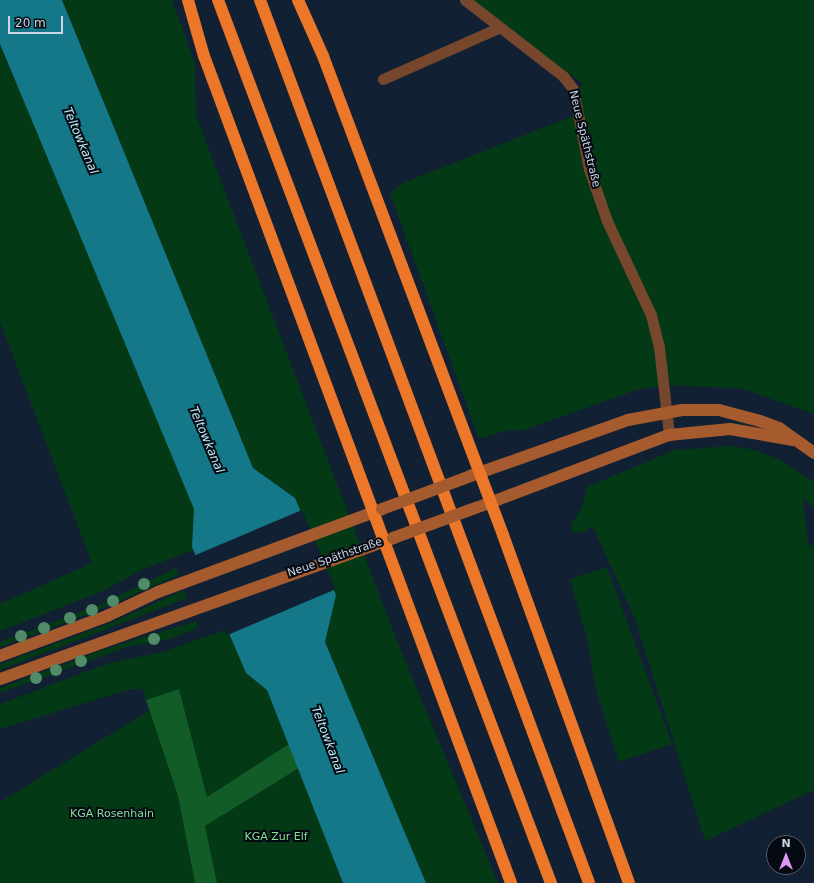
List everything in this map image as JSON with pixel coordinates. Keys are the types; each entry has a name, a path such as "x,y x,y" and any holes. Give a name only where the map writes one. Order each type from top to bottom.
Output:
{"highway":[{"path":"188,0 204,56 389,539 511,883"},
{"path":"218,0 551,883"},
{"path":"260,0 294,84 430,462 589,883"},
{"path":"298,0 323,56 473,475 490,502 629,883"}],"main road":[{"name":"Neue Späthstraße","path":"0,656 108,616 182,583 473,475 628,420 666,411 698,409 743,415 779,428 793,440 814,453"},
{"name":"Neue Späthstraße","path":"0,679 345,553 478,507 668,435 730,429 793,440"}],"lane":[{"name":"Neue Späthstraße","path":"465,0 498,28 547,62 573,89 589,169 607,221 650,315 659,348 668,435"},
{"path":"384,79 498,28"}],"green space":[{"path":"62,0 172,0 195,64 196,116 397,641 498,883 426,883 325,642 336,595 295,498 253,468"},
{"path":"466,0 814,0 814,414 744,389 672,385 639,389 524,430 505,431 479,439 390,193 403,183 573,116 582,83"},
{"path":"0,44 195,509 193,550 141,570 103,591 0,631 0,604 92,563 0,322"},
{"path":"733,446 755,450 781,460 814,482 814,508 803,498 808,544 814,546 814,790 705,841 635,619 592,525 585,532 573,533 571,525 582,507 587,487 675,450"},
{"path":"607,567 672,744 619,762 596,690 588,642 570,579"},
{"path":"176,568 179,575 96,611 0,647 0,642 99,605"},
{"path":"184,590 187,598 0,670 0,664 108,624"},
{"path":"196,621 198,628 170,639 127,647 0,693 0,688 105,649"},
{"path":"227,629 246,673 267,690 289,744 207,797 179,689 146,700 142,689 131,689 0,729 0,704 109,663 163,652"},
{"name":"KGA Rosenhain","path":"150,710 178,796 195,883 0,883 0,802"},
{"name":"KGA Zur Elf","path":"299,768 343,883 217,883 205,826"}],"shaded area":[{"path":"179,689 207,797 289,744 299,768 205,826 217,883 195,883 178,796 146,700"}],"water":[{"name":"Teltowkanal","path":"0,0 62,0 253,468 295,498 336,595 325,642 426,883 343,883 267,690 246,673 192,547 194,509 0,44"}],"pier":[{"path":"302,510 336,589 227,635 193,556"}]}
